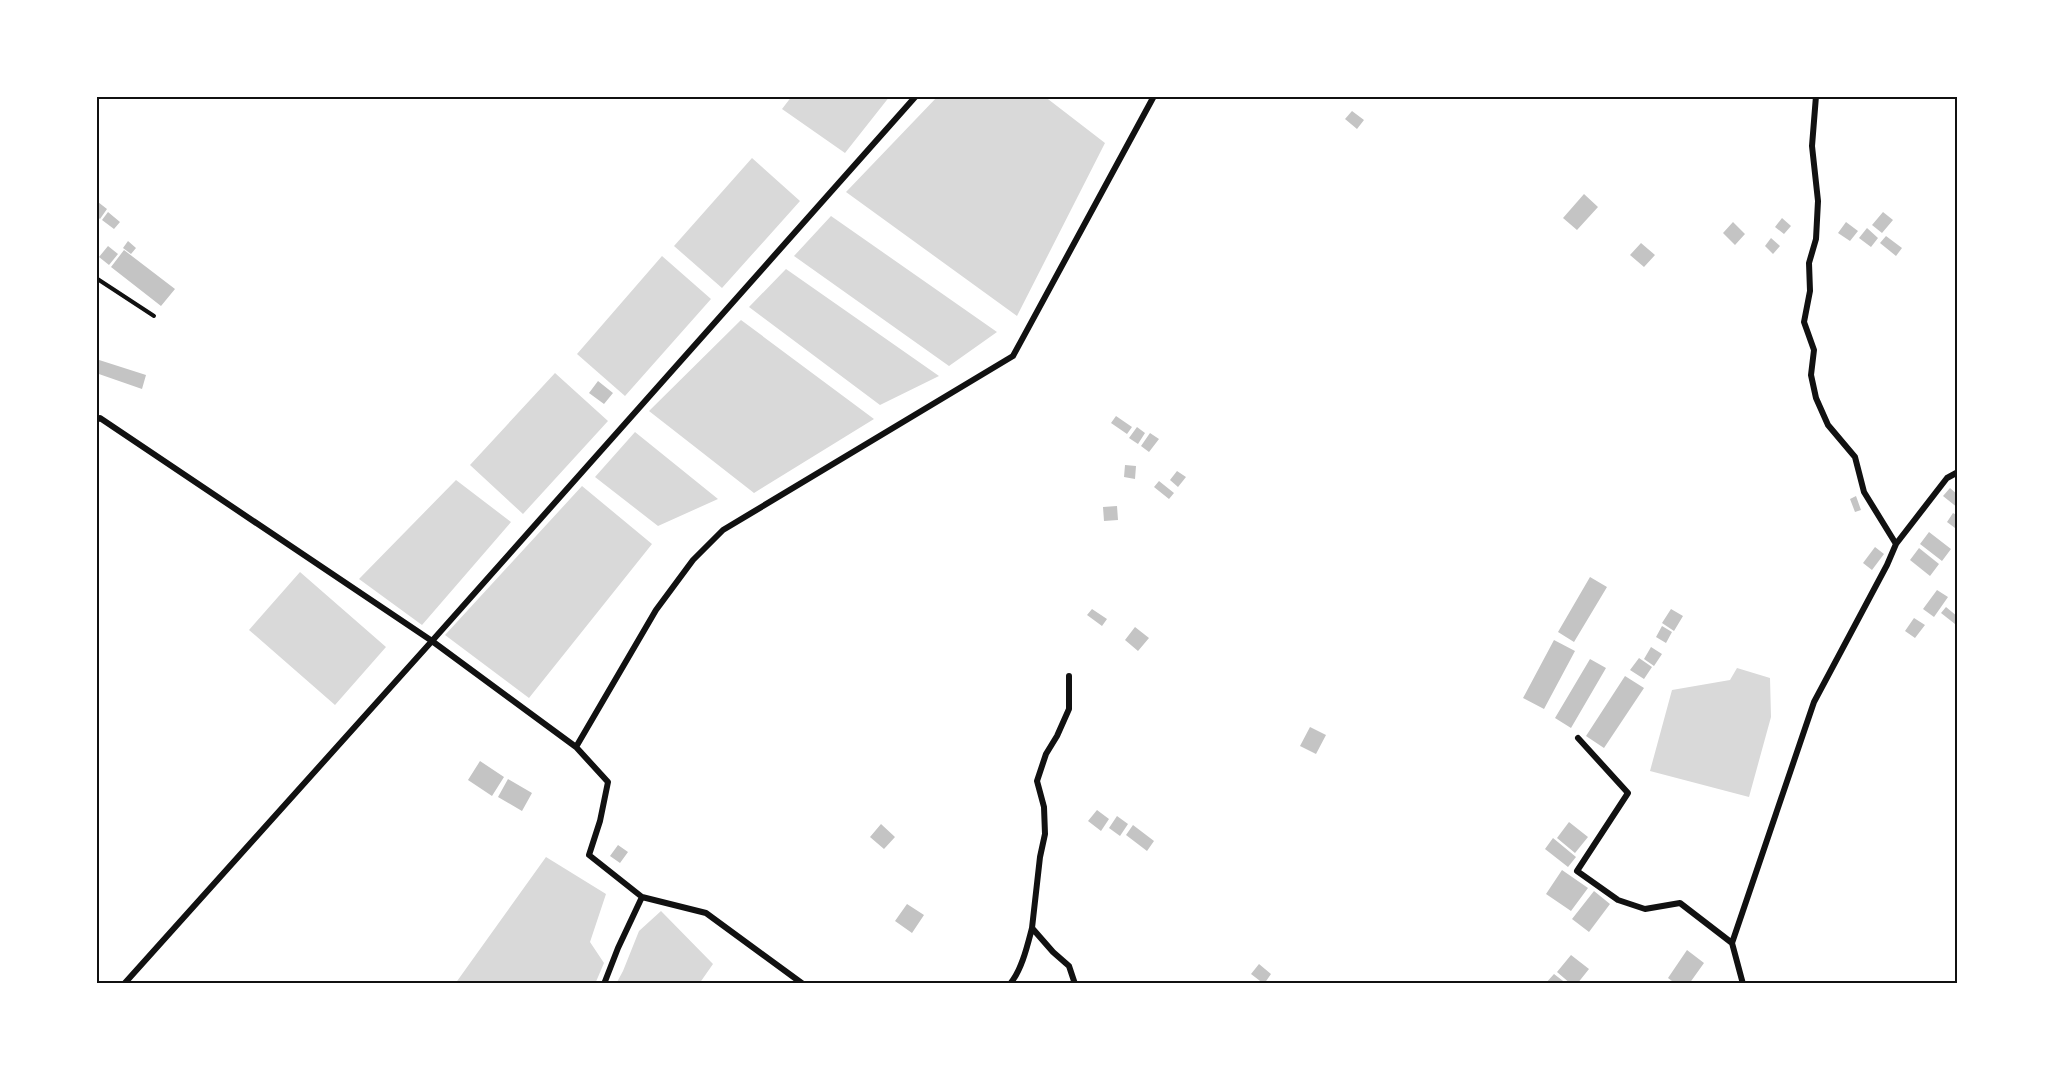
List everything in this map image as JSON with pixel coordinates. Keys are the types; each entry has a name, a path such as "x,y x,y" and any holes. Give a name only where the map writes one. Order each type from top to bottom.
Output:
{"street":[{"path":"124,984 916,96"},
{"path":"576,747 656,610 693,561 723,530 1013,356 1154,96"},
{"path":"1816,96 1812,146 1818,201 1816,239 1809,263 1810,291 1804,322 1814,350 1811,375 1816,398 1828,425 1855,457 1864,492 1896,544"},
{"path":"96,420 100,418 432,641 576,747 608,782 600,821 589,855 642,897 706,913 803,984"},
{"path":"1743,984 1732,944 1814,702 1896,544 1947,478 1958,472"},
{"path":"1010,984 1015,978 1025,953 1032,928 1040,857 1045,834 1044,807 1037,781 1046,754 1069,709 1069,676"},
{"path":"1578,738 1629,793 1577,871 1618,900 1645,909 1680,903 1732,944"},
{"path":"604,984 642,897"},
{"path":"1032,928 1069,966 1075,984"}],"lane":[{"path":"96,278 154,316"}],"shaded area":[{"path":"792,96 890,96 845,153 782,109"},
{"path":"938,96 1044,96 1105,143 1017,316 846,192"},
{"path":"752,158 800,201 722,288 674,246"},
{"path":"831,216 997,332 949,366 794,256"},
{"path":"662,256 711,299 625,396 577,354"},
{"path":"786,269 939,376 880,405 749,307"},
{"path":"741,320 874,419 754,493 649,411"},
{"path":"555,373 608,421 523,514 470,465"},
{"path":"635,432 718,499 658,526 595,477"},
{"path":"456,480 511,522 422,625 359,579"},
{"path":"582,486 652,544 529,698 445,635"},
{"path":"300,572 386,647 335,705 249,630"},
{"path":"1737,668 1770,678 1771,717 1749,797 1650,771 1672,690 1730,680"},
{"path":"546,857 606,894 590,942 604,963 595,984 455,984"},
{"path":"661,911 713,964 699,984 616,984 639,931"}],"building":[{"path":"1352,111 1364,120 1357,129 1345,119"},
{"path":"1584,194 1598,207 1577,230 1563,218"},
{"path":"98,202 107,209 100,219 96,216"},
{"path":"108,212 120,222 114,229 102,220"},
{"path":"1883,212 1893,220 1882,233 1872,225"},
{"path":"1782,218 1791,226 1784,234 1775,227"},
{"path":"1733,222 1745,234 1735,245 1723,233"},
{"path":"1846,222 1858,231 1850,241 1838,233"},
{"path":"1867,228 1878,238 1871,247 1859,238"},
{"path":"1886,236 1902,248 1896,256 1880,243"},
{"path":"1771,238 1780,246 1773,254 1765,246"},
{"path":"128,241 136,248 131,254 123,248"},
{"path":"1641,243 1655,255 1644,267 1630,255"},
{"path":"108,246 118,254 109,265 99,257"},
{"path":"124,250 175,289 161,306 111,267"},
{"path":"96,359 146,375 142,389 96,373"},
{"path":"598,381 613,393 604,404 589,393"},
{"path":"1116,416 1132,427 1127,434 1111,423"},
{"path":"1137,427 1145,433 1138,444 1129,438"},
{"path":"1150,433 1159,439 1149,452 1141,446"},
{"path":"1125,465 1136,466 1135,479 1124,477"},
{"path":"1177,471 1186,477 1178,487 1170,480"},
{"path":"1159,481 1174,493 1169,499 1154,487"},
{"path":"1950,488 1958,495 1958,508 1943,496"},
{"path":"1856,496 1861,510 1855,512 1850,499"},
{"path":"1117,506 1118,520 1104,521 1103,507"},
{"path":"1953,513 1958,516 1955,528 1947,522"},
{"path":"1929,532 1951,549 1942,561 1920,544"},
{"path":"1875,547 1884,554 1872,570 1863,563"},
{"path":"1919,548 1939,564 1930,576 1910,560"},
{"path":"1590,577 1607,587 1574,642 1558,632"},
{"path":"1937,590 1948,597 1934,617 1923,609"},
{"path":"1946,607 1958,617 1955,624 1941,613"},
{"path":"1092,609 1107,619 1102,626 1087,615"},
{"path":"1671,609 1683,616 1674,631 1662,623"},
{"path":"1914,618 1925,625 1915,638 1905,631"},
{"path":"1662,626 1672,632 1666,643 1656,637"},
{"path":"1135,627 1149,638 1138,651 1125,640"},
{"path":"1554,640 1575,651 1544,709 1523,698"},
{"path":"1651,647 1662,654 1654,666 1644,659"},
{"path":"1639,658 1652,667 1644,679 1630,670"},
{"path":"1590,659 1606,668 1571,728 1555,718"},
{"path":"1625,676 1644,688 1604,748 1586,736"},
{"path":"1310,727 1326,735 1316,754 1300,746"},
{"path":"480,761 504,777 492,796 468,780"},
{"path":"508,779 532,793 522,811 498,797"},
{"path":"1097,810 1109,819 1101,831 1088,821"},
{"path":"1117,816 1128,824 1120,836 1109,828"},
{"path":"1569,822 1588,837 1575,853 1557,838"},
{"path":"881,824 895,837 884,849 870,837"},
{"path":"1133,825 1154,841 1147,851 1126,835"},
{"path":"1553,838 1576,857 1568,867 1545,849"},
{"path":"618,845 628,852 620,863 610,856"},
{"path":"1562,870 1588,888 1571,911 1546,894"},
{"path":"1594,891 1610,904 1589,932 1572,919"},
{"path":"907,904 924,915 912,933 895,921"},
{"path":"1687,950 1704,963 1689,984 1676,984 1668,978"},
{"path":"1571,955 1589,969 1577,984 1571,984 1557,972"},
{"path":"1259,964 1271,974 1264,984 1251,974"},
{"path":"1554,974 1567,984 1545,984"}]}
